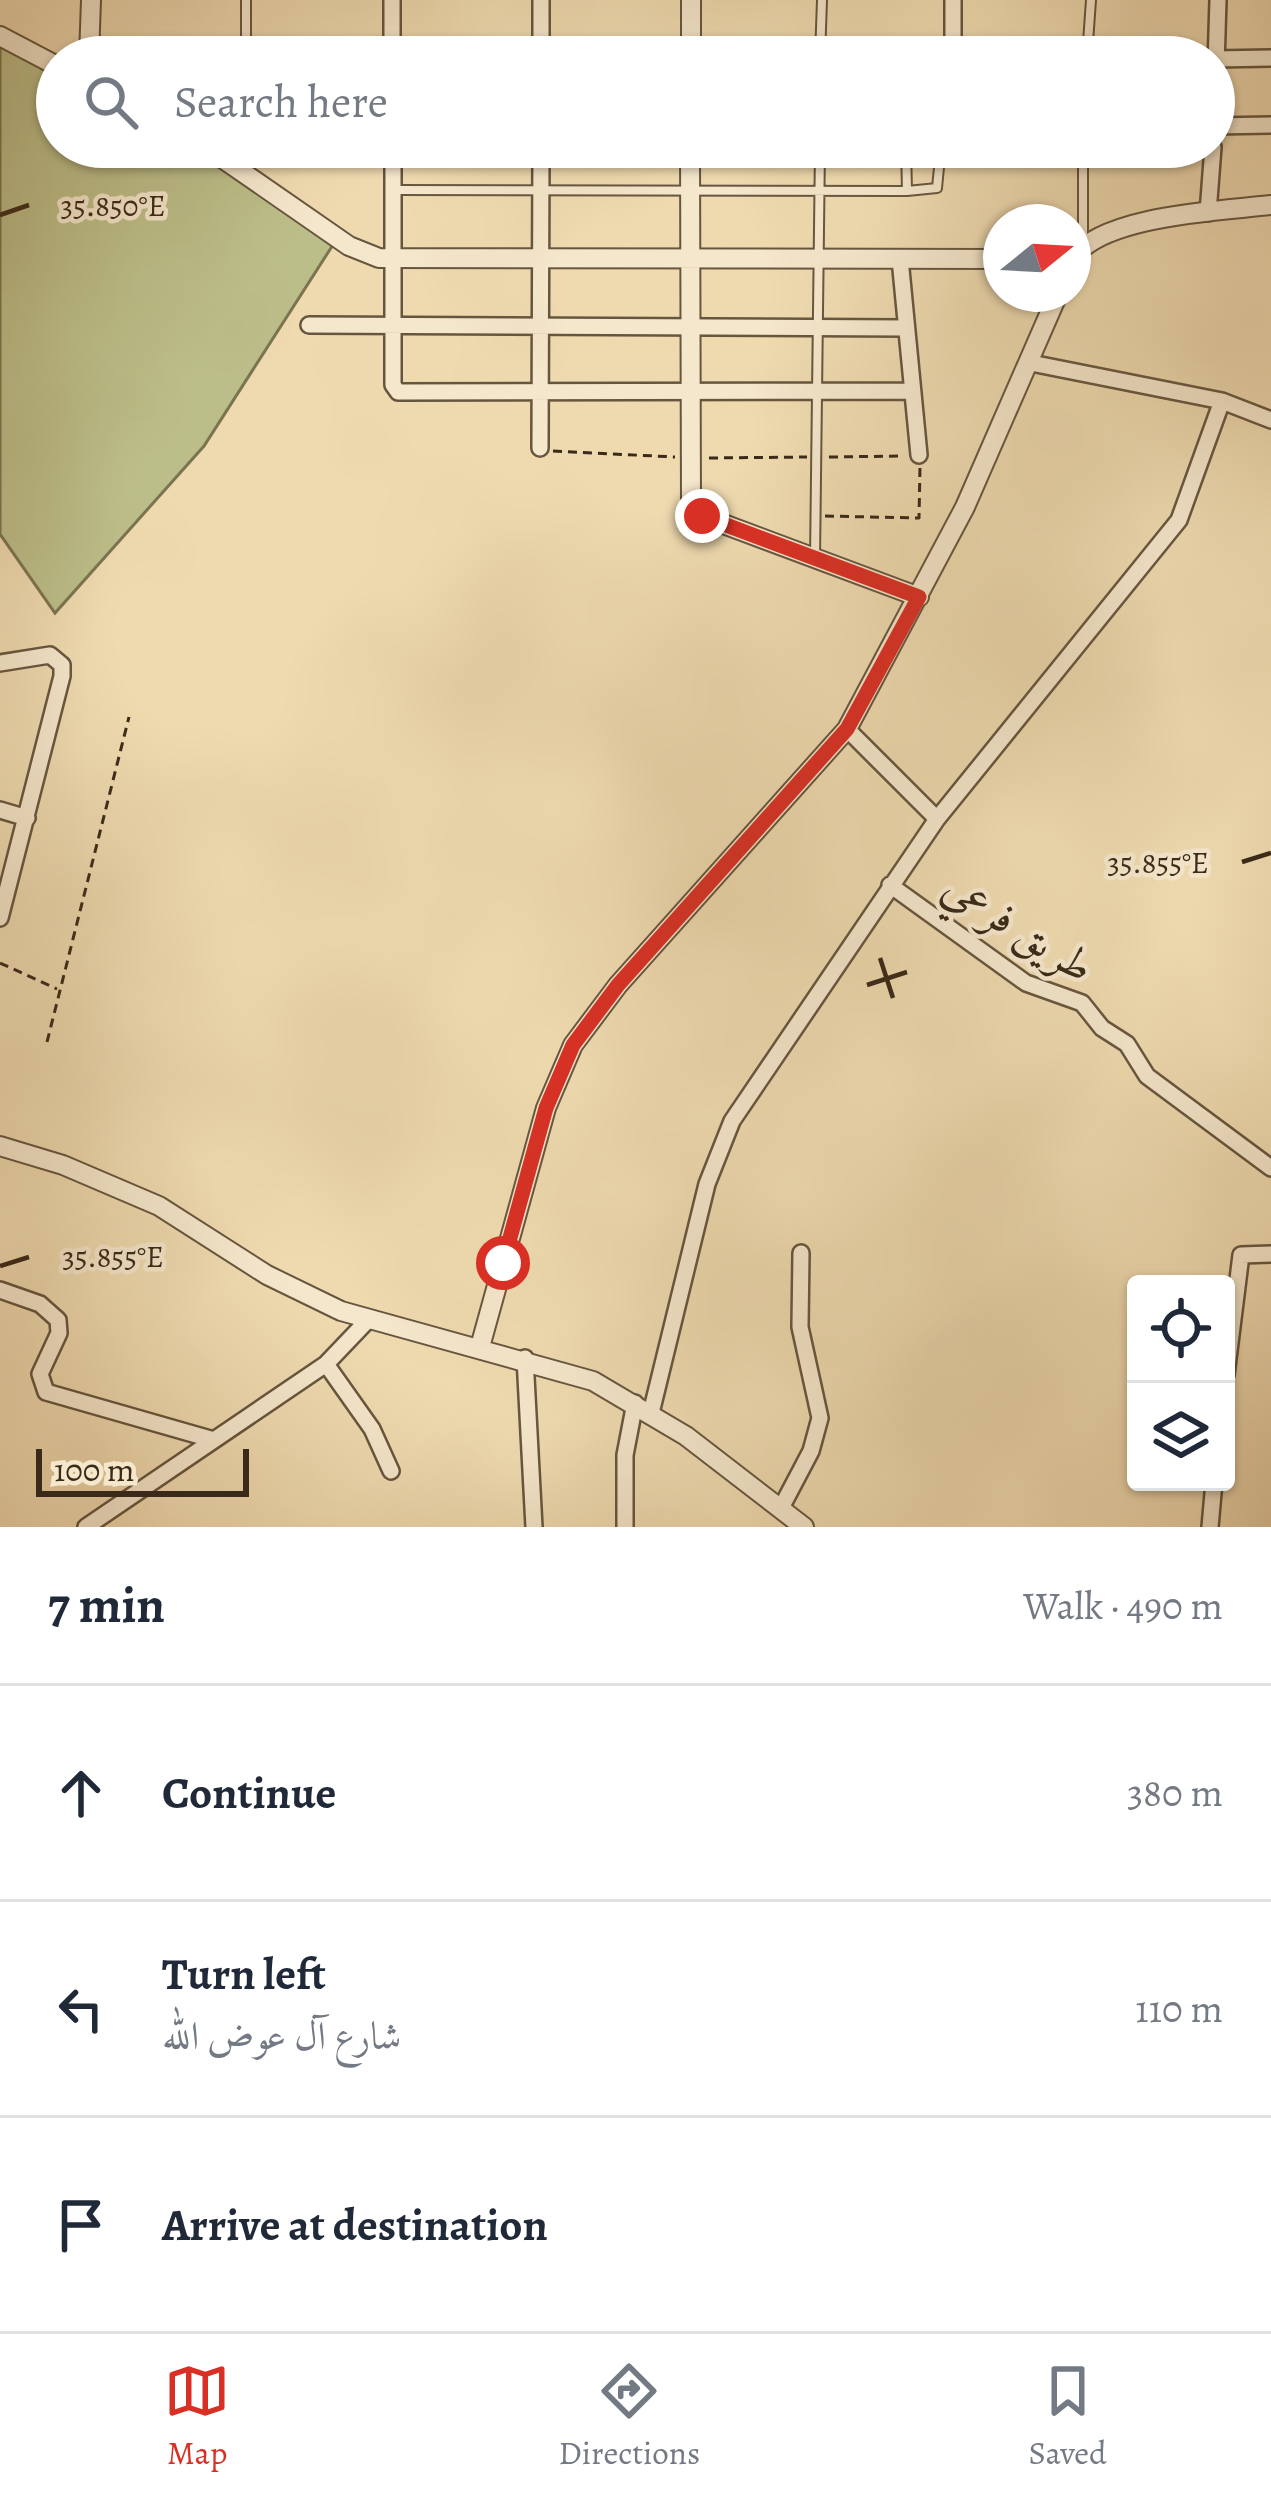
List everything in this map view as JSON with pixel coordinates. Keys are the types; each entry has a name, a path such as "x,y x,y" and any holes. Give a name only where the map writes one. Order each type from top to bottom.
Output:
{"street":[{"path":"90,36 92,0"},
{"path":"392,0 392,36"},
{"path":"541,36 542,0"},
{"path":"691,0 691,36"},
{"path":"953,0 953,36"},
{"path":"1216,36 1218,0"},
{"path":"0,36 36,55"},
{"path":"1235,59 1271,58"},
{"path":"1235,126 1271,125"},
{"path":"237,168 350,246 393,258 983,259"},
{"path":"393,168 392,385 398,392 912,392"},
{"path":"540,448 541,168"},
{"path":"690,168 691,507 697,514 919,597"},
{"path":"1208,213 1211,168"},
{"path":"1091,245 1125,227 1271,205"},
{"path":"900,259 919,455"},
{"path":"480,1347 546,1108 573,1045 618,985 847,729 919,597 1051,312"},
{"path":"309,325 906,328"},
{"path":"1031,363 1222,401 1271,420"},
{"path":"625,1527 625,1455 725,1134 937,819 1179,520 1222,401"},
{"path":"0,663 50,655 62,665 0,918"},
{"path":"847,729 937,819"},
{"path":"0,810 27,818"},
{"name":"طريق فرعي","path":"890,885 1026,982 1082,1003 1102,1028 1127,1044 1147,1076 1271,1168"},
{"path":"0,1146 64,1165 159,1206 267,1275 367,1321 525,1358 593,1381 643,1408 800,1525"},
{"path":"781,1508 811,1451 820,1418 800,1327 801,1253"},
{"path":"1235,1304 1241,1256 1271,1254"},
{"path":"0,1290 56,1314 59,1333 40,1374 46,1392 214,1440"},
{"path":"86,1527 326,1364 367,1321"},
{"path":"525,1358 534,1527"},
{"path":"326,1364 372,1429 391,1471"},
{"path":"1210,1527 1213,1491"}],"lane":[{"path":"246,0 246,36"},
{"path":"821,36 822,0"},
{"path":"1088,36 1091,0"},
{"path":"815,560 820,168"},
{"path":"906,168 907,191"},
{"path":"394,190 907,191 937,188 939,168"},
{"path":"1080,204 1082,168"}],"path":[{"path":"540,448 692,458 919,455 920,518 817,515"},
{"path":"47,1042 129,717"},
{"path":"0,963 57,989"}],"green space":[{"path":"0,38 36,57 36,168 234,168 338,237 204,446 55,613 0,534"}],"route":[{"path":"503,1263 546,1108 573,1045 618,985 847,729 919,597 702,516"}]}
